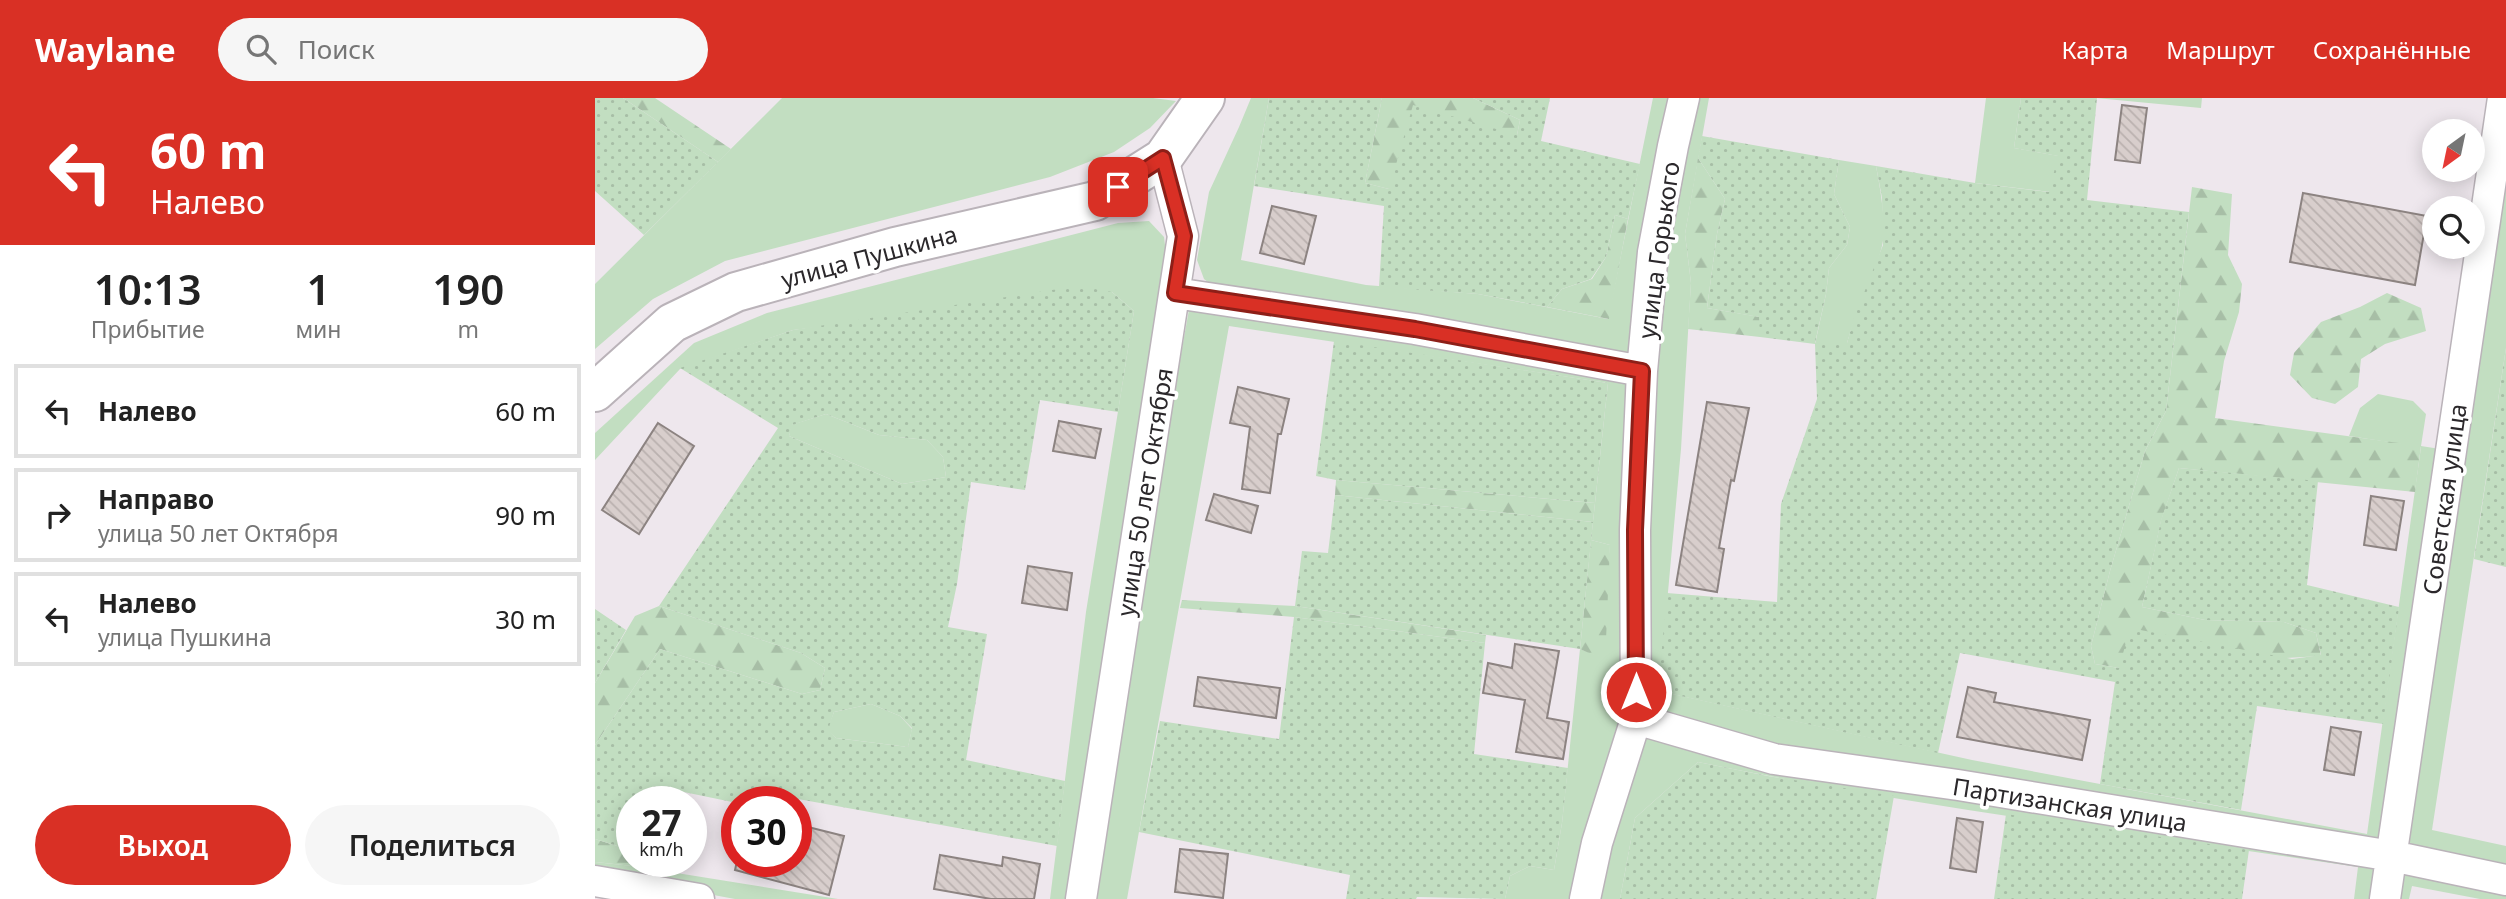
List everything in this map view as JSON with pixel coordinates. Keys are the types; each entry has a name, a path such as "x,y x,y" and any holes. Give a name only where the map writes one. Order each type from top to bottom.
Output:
{"main road":[{"path":"1163,158 1205,98"},
{"name":"улица Пушкина","path":"595,393 672,323 736,292 895,247 1095,201 1163,158"}],"street":[{"name":"улица Горького","path":"1585,899 1597,843 1636,719 1635,530 1642,371 1653,252 1684,98"},
{"name":"Советская улица","path":"2385,899 2503,98"},
{"name":"улица 50 лет Октября","path":"1080,899 1184,236 1163,158"},
{"path":"1175,293 1415,329 1642,371"},
{"name":"Партизанская улица","path":"1636,719 1774,758 1958,785 2392,856 2506,880"},
{"path":"595,881 699,899"}],"green space":[{"path":"595,98 623,98 718,162 644,235 595,191"},
{"path":"623,98 655,98 731,149 718,162"},
{"path":"782,98 1153,98 1176,101 1150,128 1114,152 1050,177 725,261 653,299 595,349 595,284"},
{"path":"1251,98 1269,98 1241,260 1366,285 1478,294 1608,319 1653,98 1671,98 1627,356 1223,294 1204,279 1197,260 1209,192"},
{"path":"1269,98 1382,98 1365,183 1389,189 1413,105 1517,135 1520,120 1473,98 1550,98 1541,141 1640,164 1628,219 1615,215 1606,257 1591,279 1562,289 1547,307 1478,294 1379,287 1384,206 1254,186"},
{"path":"1382,98 1473,98 1520,120 1517,135 1389,189 1365,183"},
{"path":"1695,98 1709,98 1685,234 1691,283 1681,449 1659,691 1972,760 2367,834 2421,447 2349,436 2360,408 2378,394 2413,401 2426,414 2421,446 2440,449 2382,849 1769,749 1662,716 1647,693 1644,572 1661,292"},
{"path":"1986,98 2021,98 2014,148 2059,156 2050,192 1975,183"},
{"path":"2021,98 2097,98 2087,200 2189,212 2166,411 2145,451 2110,571 2091,646 2095,664 2119,668 2130,628 2292,659 2321,655 2316,633 2284,622 2205,620 2142,607 2161,520 2179,468 2318,481 2307,585 2399,607 2383,724 2257,706 2241,810 2100,784 2115,682 1960,653 1938,753 1658,691 1667,593 1777,602 1781,504 1817,399 1815,344 1760,337 1759,317 1707,308 1717,234 1725,199 1698,158 1702,136 1839,160 1834,194 1850,227 1847,245 1829,268 1815,343 1847,343 1883,245 1882,198 1876,166 2049,192 2058,156 2014,148"},
{"path":"2096,98 2202,98 2201,108"},
{"path":"1698,158 1725,199 1717,234 1707,308 1760,317 1760,337 1688,329 1691,283 1685,234"},
{"path":"1839,160 1876,166 1884,228 1882,246 1847,343 1815,344 1829,268 1847,245 1850,227 1834,194"},
{"path":"2506,178 2506,348 2432,830 2506,846 2506,871 2403,850"},
{"path":"2192,187 2232,194 2228,255 2242,284 2239,312 2224,361 2215,418 2421,446 2415,492 2179,468 2161,521 2142,607 2205,620 2284,622 2316,633 2321,656 2119,668 2095,664 2091,646 2110,571 2145,451 2166,411"},
{"path":"1615,215 1628,219 1609,319 1547,307 1562,289 1592,279 1606,257"},
{"path":"1149,221 1164,237 1167,261 1069,899 1050,899 1086,612 1134,311 1112,292 793,330 680,369 595,460 595,433 694,343 767,313 1118,223"},
{"path":"1078,286 1112,292 1134,311 1118,412 1040,400 1025,490 971,482 957,584 948,627 987,634 966,760 1065,781 1057,846 812,802 812,786 721,786 721,800 707,797 707,786 616,786 616,846 595,839 595,745 660,649 802,694 820,690 825,668 801,653 659,606 778,428 680,368 793,330","holes":["826,414 879,435 927,440 943,457 946,477 902,484 789,436 792,425","871,704 900,716 912,728 908,747 836,738 828,730 834,712"]},
{"path":"2387,293 2421,308 2426,331 2385,344 2361,359 2358,387 2335,404 2312,398 2290,375 2294,353 2321,322"},
{"path":"1190,304 1630,374 1626,652 1617,728 1574,899 1505,899 1510,876 1530,866 1554,870 1562,823 1580,649 1598,656 1610,545 1591,540 1608,383 1229,326 1127,899 1095,899 1169,421"},
{"path":"1334,341 1608,383 1595,503 1316,476"},
{"path":"2506,348 2506,567 2474,559"},
{"path":"826,414 879,435 927,440 943,457 946,477 902,484 789,436 791,425"},
{"path":"1336,480 1595,503 1593,522 1335,495"},
{"path":"1335,495 1593,522 1580,649 1295,606 1302,551 1328,553"},
{"path":"1591,540 1610,545 1606,640 1598,657 1580,649"},
{"path":"1182,600 1295,606 1486,635 1485,643 1294,617 1180,608"},
{"path":"659,606 801,653 825,668 820,690 802,694 660,649 595,745 595,683 635,616"},
{"path":"595,609 626,630 595,683"},
{"path":"1294,617 1485,643 1474,754 1568,768 1554,870 1530,866 1510,876 1505,899 1346,899 1350,875 1139,832 1160,721 1279,739"},
{"path":"871,704 900,716 912,729 908,747 836,738 827,730 834,712"},
{"path":"1665,736 2380,863 2375,899 2354,899 2358,867 1862,793 1698,762 1635,818 1620,899 1593,899 1644,738"},
{"path":"1698,762 1894,796 1876,899 1620,899 1635,818"},
{"path":"2006,814 2249,850 2242,899 1994,899"},
{"path":"595,839 616,846 616,864 595,862"},
{"path":"595,862 616,864 616,877 595,873"},
{"path":"2397,869 2506,891 2506,899 2480,899 2412,886 2409,899 2393,899"},
{"path":"617,877 701,877 838,899 735,899"}],"building":[{"path":"2122,105 2147,108 2140,163 2115,160"},
{"path":"2303,193 2422,215 2422,245 2415,285 2290,262"},
{"path":"1272,206 1316,216 1304,264 1260,253"},
{"path":"1238,387 1289,399 1281,434 1278,434 1270,493 1242,489 1250,427 1230,423"},
{"path":"1707,402 1749,408 1734,481 1731,480 1719,548 1724,549 1717,592 1676,585"},
{"path":"1059,421 1101,429 1095,458 1053,451"},
{"path":"658,423 694,446 639,534 602,510"},
{"path":"1214,494 1258,506 1251,533 1206,520"},
{"path":"2371,496 2404,501 2396,550 2364,545"},
{"path":"1028,566 1072,573 1067,610 1022,603"},
{"path":"1515,644 1559,651 1547,718 1569,722 1563,759 1516,752 1525,700 1483,693 1488,663 1512,668"},
{"path":"1198,677 1280,688 1276,718 1194,706"},
{"path":"1968,687 1996,693 1994,702 2090,720 2082,760 1957,737"},
{"path":"2331,727 2361,732 2354,775 2324,770"},
{"path":"1957,818 1983,822 1976,872 1950,868"},
{"path":"812,828 844,836 829,895 761,877 812,877"},
{"path":"1180,849 1228,854 1223,898 1175,892"},
{"path":"940,855 1002,866 1003,857 1040,864 1034,899 991,899 934,889"}],"route":[{"path":"1118,187 1163,158 1184,236 1175,293 1415,329 1642,371 1635,530 1636,692"}]}
